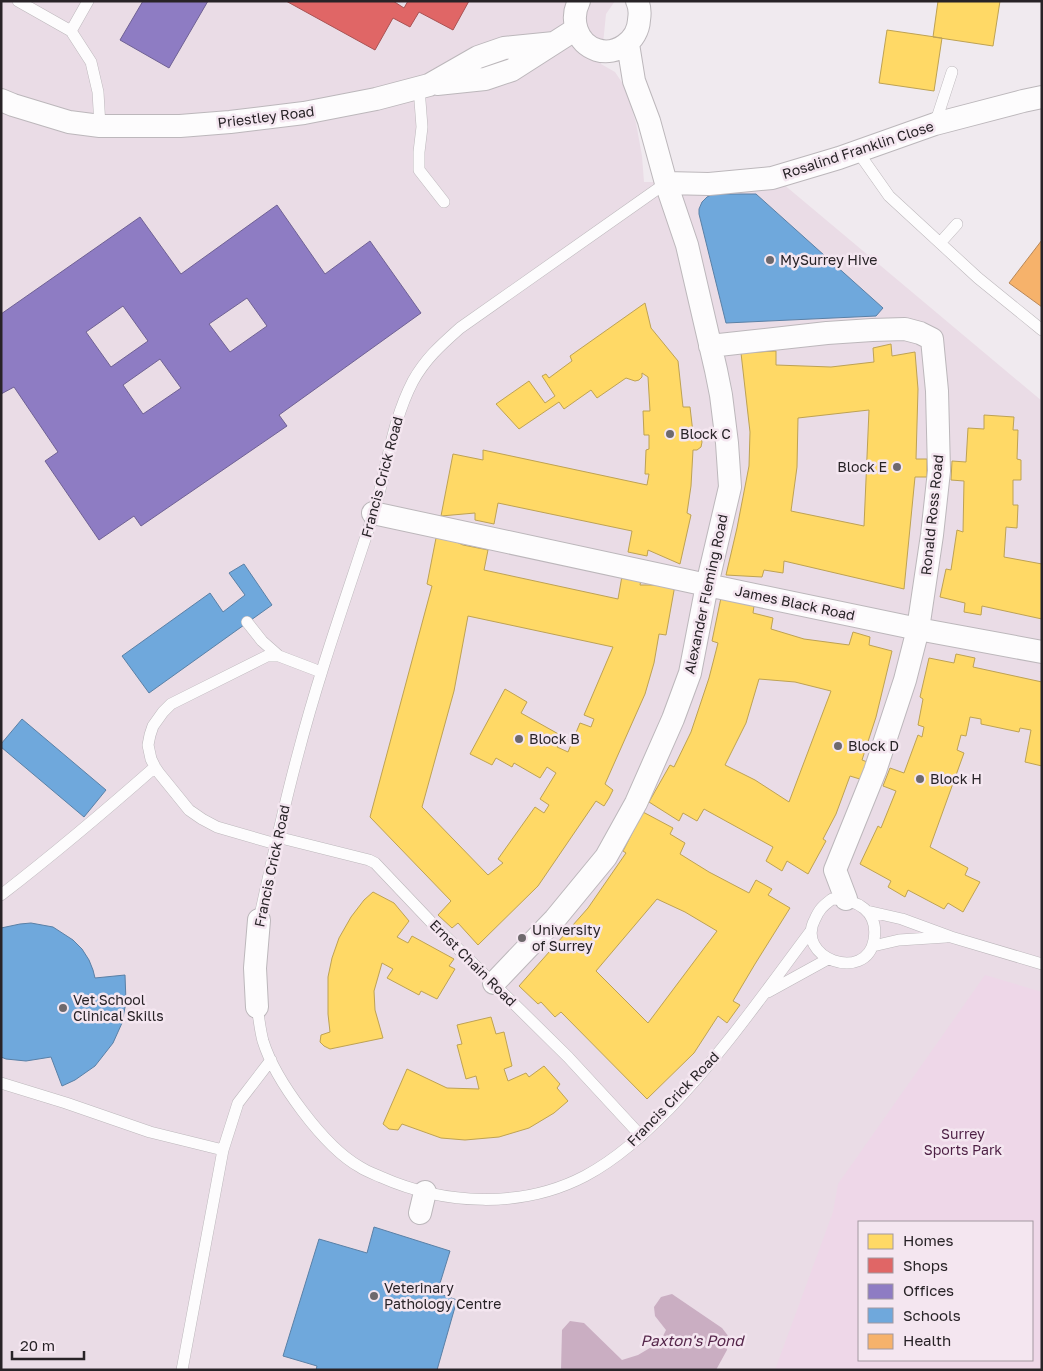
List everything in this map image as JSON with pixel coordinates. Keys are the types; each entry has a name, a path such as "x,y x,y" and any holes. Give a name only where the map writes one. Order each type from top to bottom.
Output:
{"street":[{"path":"579,1 574,18 576,28 581,38 589,46 599,50 616,50 628,44 635,35 639,25 641,2"},
{"name":"Priestley Road","path":"1,100 69,122 100,126 180,126 304,113 376,99 424,87 485,78 512,70 576,28"},
{"path":"628,44 634,81 649,121 666,183"},
{"name":"Rosalind Franklin Close","path":"666,183 709,184 772,178 858,152 935,124 1042,97"},
{"name":"Alexander Fleming Road","path":"494,983 554,919 606,857 636,803 673,719 690,673 707,585 730,486 721,395 687,245 666,183"},
{"name":"Ronald Ross Road","path":"710,346 827,332 872,330 905,329 920,332 932,339 937,391 939,471 918,629 905,680 875,771 835,870 846,900"},
{"name":"James Black Road","path":"373,512 707,585 918,629 1042,652"},
{"name":"Francis Crick Road","path":"257,1007 255,968 259,920"}],"lane":[{"path":"18,1 71,31 91,62 98,92 100,126"},
{"path":"71,31 88,1"},
{"path":"935,124 952,72"},
{"path":"424,87 419,170 444,202"},
{"path":"858,152 889,196 978,278 1042,330"},
{"name":"Francis Crick Road","path":"259,920 298,754 321,672 373,512 399,412 414,380 431,354 460,328 666,183"},
{"path":"940,243 957,224"},
{"path":"247,622 262,641 279,656 321,672"},
{"path":"1,895 39,866 154,767 148,745 150,735 157,719 171,704 267,656 279,656"},
{"name":"Ernst Chain Road","path":"154,767 189,810 217,827 369,860 375,863 431,922 568,1057 640,1136"},
{"path":"832,900 846,900 859,905 872,918 875,934 873,946 867,956 860,961 840,962 828,959 812,942 810,932 812,923 821,907 832,900"},
{"path":"867,911 902,919 951,937 1042,964"},
{"name":"Francis Crick Road","path":"257,1007 264,1041 281,1080 307,1116 342,1155 359,1167 384,1178 423,1203 452,1197 484,1200 528,1195 547,1191 585,1176 617,1155 640,1136 687,1090 710,1064 810,932"},
{"path":"873,946 899,940 951,937"},
{"name":"Francis Crick Road","path":"764,994 828,959"},
{"path":"182,1370 223,1150 238,1103 271,1060"},
{"path":"1,1083 150,1132 223,1150"}],"shaded area":[{"name":"University of Surrey","path":"1,1 615,1 606,14 601,64 615,72 625,87 636,123 642,156 644,182 782,183 1042,401 1042,1370 1,1370"}],"green space":[{"name":"Surrey Sports Park","path":"985,975 1042,992 1042,1370 775,1370 833,1212 838,1184"}],"water":[{"name":"Paxton's Pond","path":"672,1294 722,1328 729,1337 727,1350 716,1370 561,1370 562,1330 570,1321 584,1323 622,1360 638,1355 660,1342 666,1330 655,1316 654,1307 661,1297"}],"building: Homes":[{"path":"938,1 1000,1 993,46 933,37"},
{"path":"887,30 942,38 934,91 879,83"},
{"name":"Block C","path":"645,303 651,328 678,361 683,407 690,407 693,433 698,434 702,442 701,447 693,450 687,513 691,515 680,564 648,550 647,556 628,552 632,531 498,503 494,524 475,520 475,513 441,516 453,454 483,460 483,450 647,485 649,474 645,474 649,435 644,435 643,411 650,411 648,377 642,373 642,377 639,380 635,381 626,378 597,398 591,390 564,409 559,402 519,429 496,404 529,381 545,403 555,396 542,376 546,374 549,378 572,361 570,356"},
{"name":"Block E","path":"891,344 892,356 915,352 918,389 916,459 927,459 927,477 915,477 904,589 784,561 783,573 764,570 762,577 726,575 749,466 750,432 741,353 776,351 776,365 831,367 874,362 873,348","holes":["869,410 864,526 791,511 797,467 798,418"]},
{"path":"984,415 1014,417 1013,430 1018,430 1017,459 1021,460 1021,480 1013,480 1013,505 1018,505 1017,528 1006,527 1004,557 1042,564 1042,619 982,606 981,615 964,612 965,603 940,597 946,569 951,570 957,530 963,532 964,481 951,480 952,461 966,462 968,428 984,429"},
{"name":"Block B","path":"437,533 463,545 488,550 484,570 618,599 622,576 641,580 640,585 675,585 666,635 659,634 654,663 645,694 605,784 613,790 609,798 604,806 596,801 538,886 478,945 458,923 452,928 438,915 451,901 370,817 432,586 427,584","holes":["468,616 613,647 584,715 594,719 591,727 580,723 568,752 557,747 562,736 521,713 527,702 505,689 470,754 492,765 496,758 512,767 514,763 540,778 547,767 556,773 540,799 549,805 544,813 535,807 498,859 503,863 488,875 422,807 454,691"]},
{"name":"Block D","path":"722,593 754,606 753,613 773,618 771,629 804,639 849,645 853,632 870,637 869,645 892,651 876,717 862,760 870,763 863,780 850,776 836,814 823,839 826,841 808,874 787,861 782,871 766,861 773,847 704,809 697,821 683,813 679,821 649,802 670,765 674,767 691,732 709,678 718,643 712,641","holes":["759,679 795,682 831,691 789,802 755,780 725,765 746,723"]},
{"name":"Block H","path":"956,654 975,658 973,667 1042,682 1042,766 1025,762 1031,730 1020,728 1019,732 981,724 981,719 970,717 966,736 961,735 957,750 964,753 930,847 968,868 965,875 980,882 963,912 948,903 944,909 908,890 905,897 888,887 891,881 860,864 878,826 881,828 896,791 883,786 890,768 904,773 918,735 922,737 924,727 918,725 923,699 920,697 929,658 954,663"},
{"path":"643,812 673,828 670,834 685,843 680,854 749,893 756,880 772,889 768,895 790,908 733,1001 740,1005 727,1023 718,1016 694,1053 647,1099 561,1012 555,1017 541,1002 538,1004 519,986 588,908 626,853 623,851","holes":["657,899 685,912 717,931 648,1023 596,971"]},
{"path":"373,892 394,903 409,921 397,937 408,943 412,936 454,959 449,966 455,969 437,999 421,991 419,995 387,978 393,969 382,963 374,991 375,1010 383,1038 330,1049 320,1042 321,1035 330,1032 328,977 332,958 339,938 351,917"},
{"path":"491,1017 496,1034 504,1032 512,1066 504,1069 508,1081 526,1073 529,1077 544,1066 560,1084 557,1088 568,1101 554,1113 529,1128 499,1137 465,1140 441,1138 402,1124 398,1130 389,1129 383,1124 407,1069 447,1088 479,1089 476,1076 466,1079 457,1045 462,1044 457,1025"}],"building: Shops":[{"path":"286,1 393,1 404,8 408,1 469,1 453,30 419,12 410,27 393,18 375,50"}],"building: Offices":[{"path":"143,1 208,1 169,68 120,40"},
{"path":"277,205 325,274 370,241 421,313 279,415 287,426 141,526 134,516 99,540 45,461 58,452 14,387 1,394 1,314 140,217 181,274","holes":["247,298 267,326 230,352 209,324","123,306 148,341 111,367 86,332","160,359 181,388 143,414 123,385"]}],"building: Schools":[{"name":"MySurrey Hive","path":"713,194 756,194 883,308 876,316 726,323 699,214 702,202"},
{"path":"244,564 272,605 149,693 122,656 210,593 223,612 245,595 229,573"},
{"path":"22,719 106,790 84,817 1,747 1,744"},
{"name":"Vet School Clinical Skills","path":"31,923 53,927 73,940 89,960 95,978 125,975 126,1002 122,1023 113,1043 95,1066 75,1080 62,1086 51,1057 26,1061 1,1057 1,928"},
{"name":"Veterinary Pathology Centre","path":"374,1227 450,1251 437,1293 457,1300 437,1370 316,1370 317,1366 283,1356 319,1239 367,1253"}],"building: Health":[{"path":"1042,240 1042,307 1009,283"}],"place":[{"name":"MySurrey Hive","path":"770,260"},
{"name":"Block C","path":"670,434"},
{"name":"Block E","path":"897,467"},
{"name":"Block B","path":"519,739"},
{"name":"Block D","path":"838,746"},
{"name":"Block H","path":"920,779"},
{"name":"University of Surrey","path":"522,938"},
{"name":"Vet School Clinical Skills","path":"63,1008"},
{"name":"Veterinary Pathology Centre","path":"374,1296"}]}
